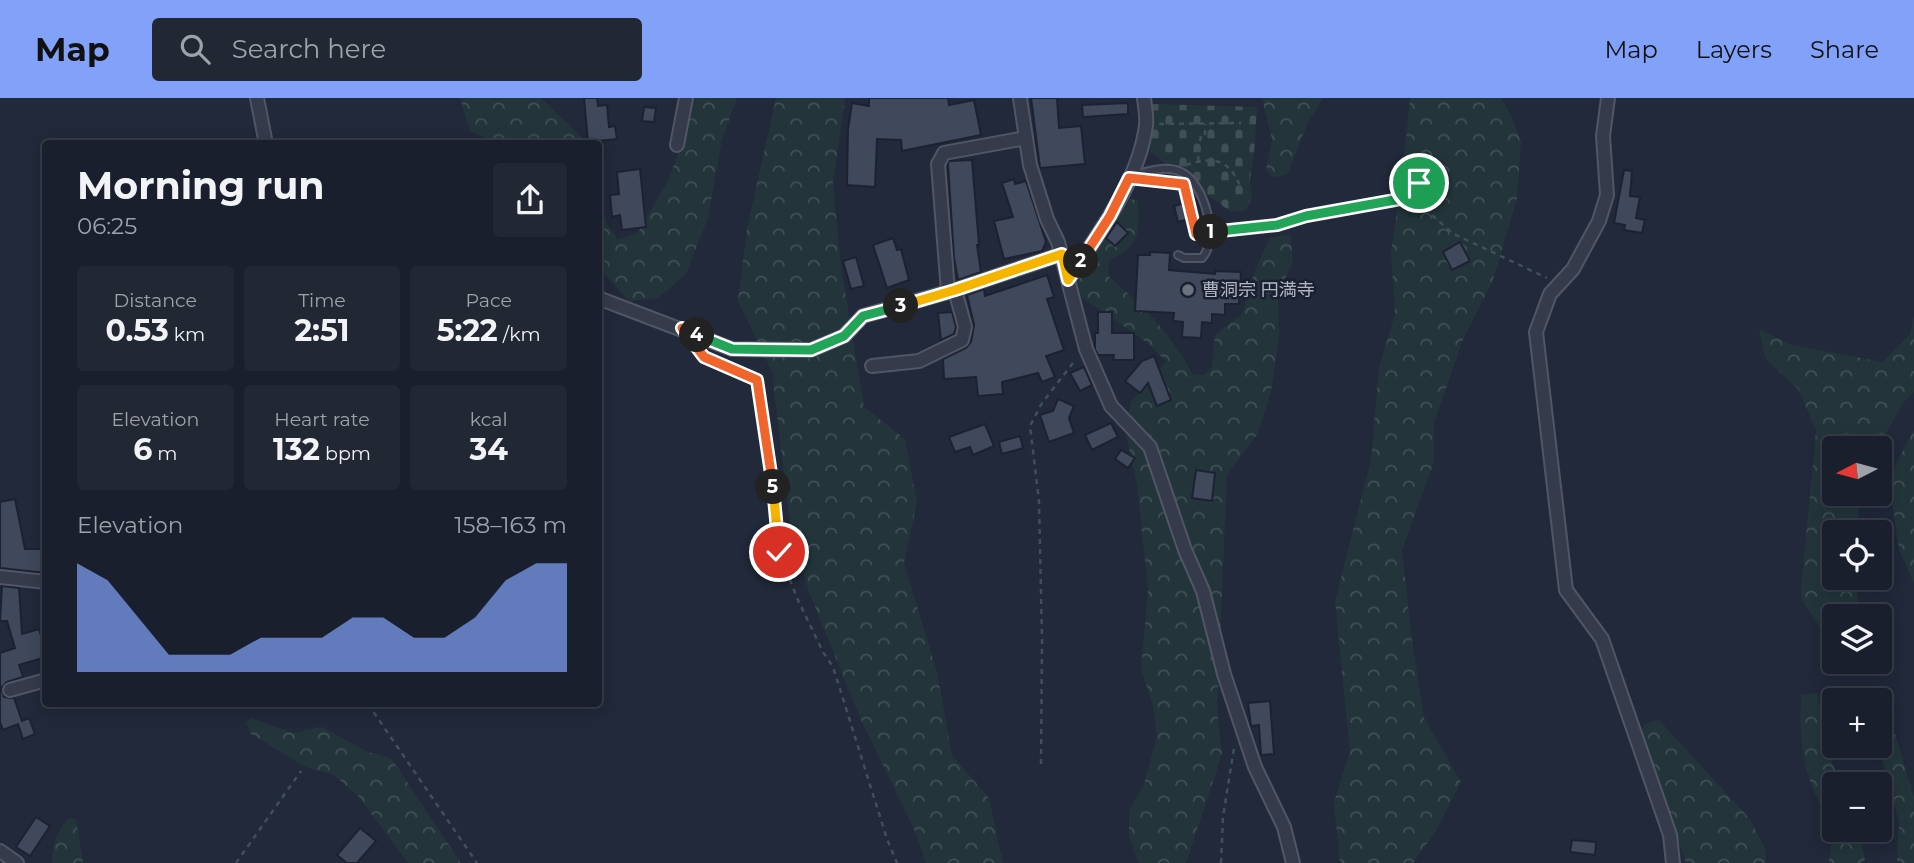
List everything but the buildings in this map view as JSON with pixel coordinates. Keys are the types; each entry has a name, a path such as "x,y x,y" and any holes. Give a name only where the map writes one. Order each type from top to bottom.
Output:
{"street":[{"path":"257,98 265,140"},
{"path":"677,145 686,98"},
{"path":"1020,98 1030,165 1062,254 1086,349 1111,406 1150,447 1185,550 1203,591 1224,674 1255,767 1284,827 1293,863"},
{"path":"1068,280 1110,216 1137,163 1146,124 1144,98"},
{"path":"1608,98 1603,136 1607,195 1599,221 1573,269 1550,294 1536,332 1566,590 1602,639 1670,835 1673,863"},
{"path":"873,366 919,362 962,340 965,327 951,291 938,164 944,153 1026,138"},
{"path":"602,300 732,349 811,350 844,336 863,316 951,291 1062,254"},
{"path":"0,577 42,582"},
{"path":"10,690 42,681"},
{"path":"0,851 17,863"}],"lane":[{"path":"1129,178 1167,168 1188,176 1201,195 1206,206 1210,233 1208,252 1202,258 1184,258 1178,255"}],"path":[{"path":"1158,124 1241,123"},
{"path":"1198,161 1205,124"},
{"path":"1181,172 1186,165 1198,161 1222,163 1236,173 1242,191"},
{"path":"1157,181 1184,184 1202,258"},
{"path":"1210,233 1277,225 1306,216 1406,198 1419,183 1424,183 1433,216 1452,233 1560,283"},
{"path":"696,348 704,357 757,380 768,447 779,552 797,598 833,667 897,863"},
{"path":"1041,764 1039,501 1030,426 1063,373 1086,349"},
{"path":"370,707 477,863"},
{"path":"1221,863 1223,817 1239,719"},
{"path":"236,863 301,771"}],"green space":[{"path":"460,98 541,98 585,140 490,140 470,131"},
{"path":"691,98 737,98 722,139 708,218 686,274 658,298 629,301 602,271 602,204 606,223 618,239 637,234 668,181 681,146"},
{"path":"776,98 845,98 833,184 841,267 864,407 905,439 917,502 904,563 937,672 952,755 989,798 1003,863 926,863 914,829 861,720 809,592 790,525 772,372 738,301 747,229"},
{"path":"1262,98 1323,98 1308,122 1287,175 1272,177 1266,170 1272,140"},
{"path":"1410,98 1501,98 1521,142 1517,199 1493,280 1462,342 1434,423 1434,462 1402,550 1424,718 1461,782 1436,831 1413,863 1340,863 1334,803 1350,751 1335,601 1371,460 1379,368 1395,314 1391,251"},
{"path":"1153,104 1257,107 1250,179 1252,197 1247,210 1231,212 1150,152"},
{"path":"1130,199 1138,201 1136,237 1127,249 1109,260 1108,276 1155,321 1193,374 1204,375 1212,367 1215,335 1242,314 1256,268 1270,238 1290,234 1293,260 1278,296 1279,337 1271,392 1258,433 1227,475 1217,709 1222,754 1186,863 1139,863 1129,837 1129,811 1144,784 1157,737 1153,706 1141,669 1148,589 1137,485 1125,430 1131,401 1149,384 1166,361 1145,341 1080,296 1075,280"},
{"path":"1914,316 1914,392 1903,403 1885,436 1822,436 1822,506 1859,506 1858,520 1822,520 1822,590 1857,590 1858,604 1822,604 1821,629 1802,600 1801,590 1816,431 1799,390 1765,358 1759,329 1792,345 1883,362 1910,334"},
{"path":"1914,431 1914,583 1899,550 1892,499 1892,471"},
{"path":"1817,693 1822,716 1822,758 1831,758 1836,772 1822,772 1822,809 1804,760 1801,695"},
{"path":"251,718 293,733 322,727 368,752 391,758 461,863 408,863 358,796 334,775 306,767 251,734 246,722"},
{"path":"1659,720 1749,818 1766,850 1766,863 1686,863 1642,732 1644,724"},
{"path":"1895,734 1914,797 1914,863 1897,863 1899,822 1892,796 1892,772 1885,772 1882,758 1892,758 1892,735"},
{"path":"69,818 76,819 83,863 52,863 56,839"},
{"path":"1831,842 1861,842 1865,859 1863,863 1828,863"}],"place":[{"name":"曹洞宗 円満寺","path":"1188,290"}],"route":[{"path":"779,552 768,447 757,380 704,357 682,328 732,349 811,350 844,336 863,316 955,290 1062,254 1068,280 1110,216 1129,178 1184,184 1196,234 1277,225 1306,216 1406,198 1419,183"}]}
